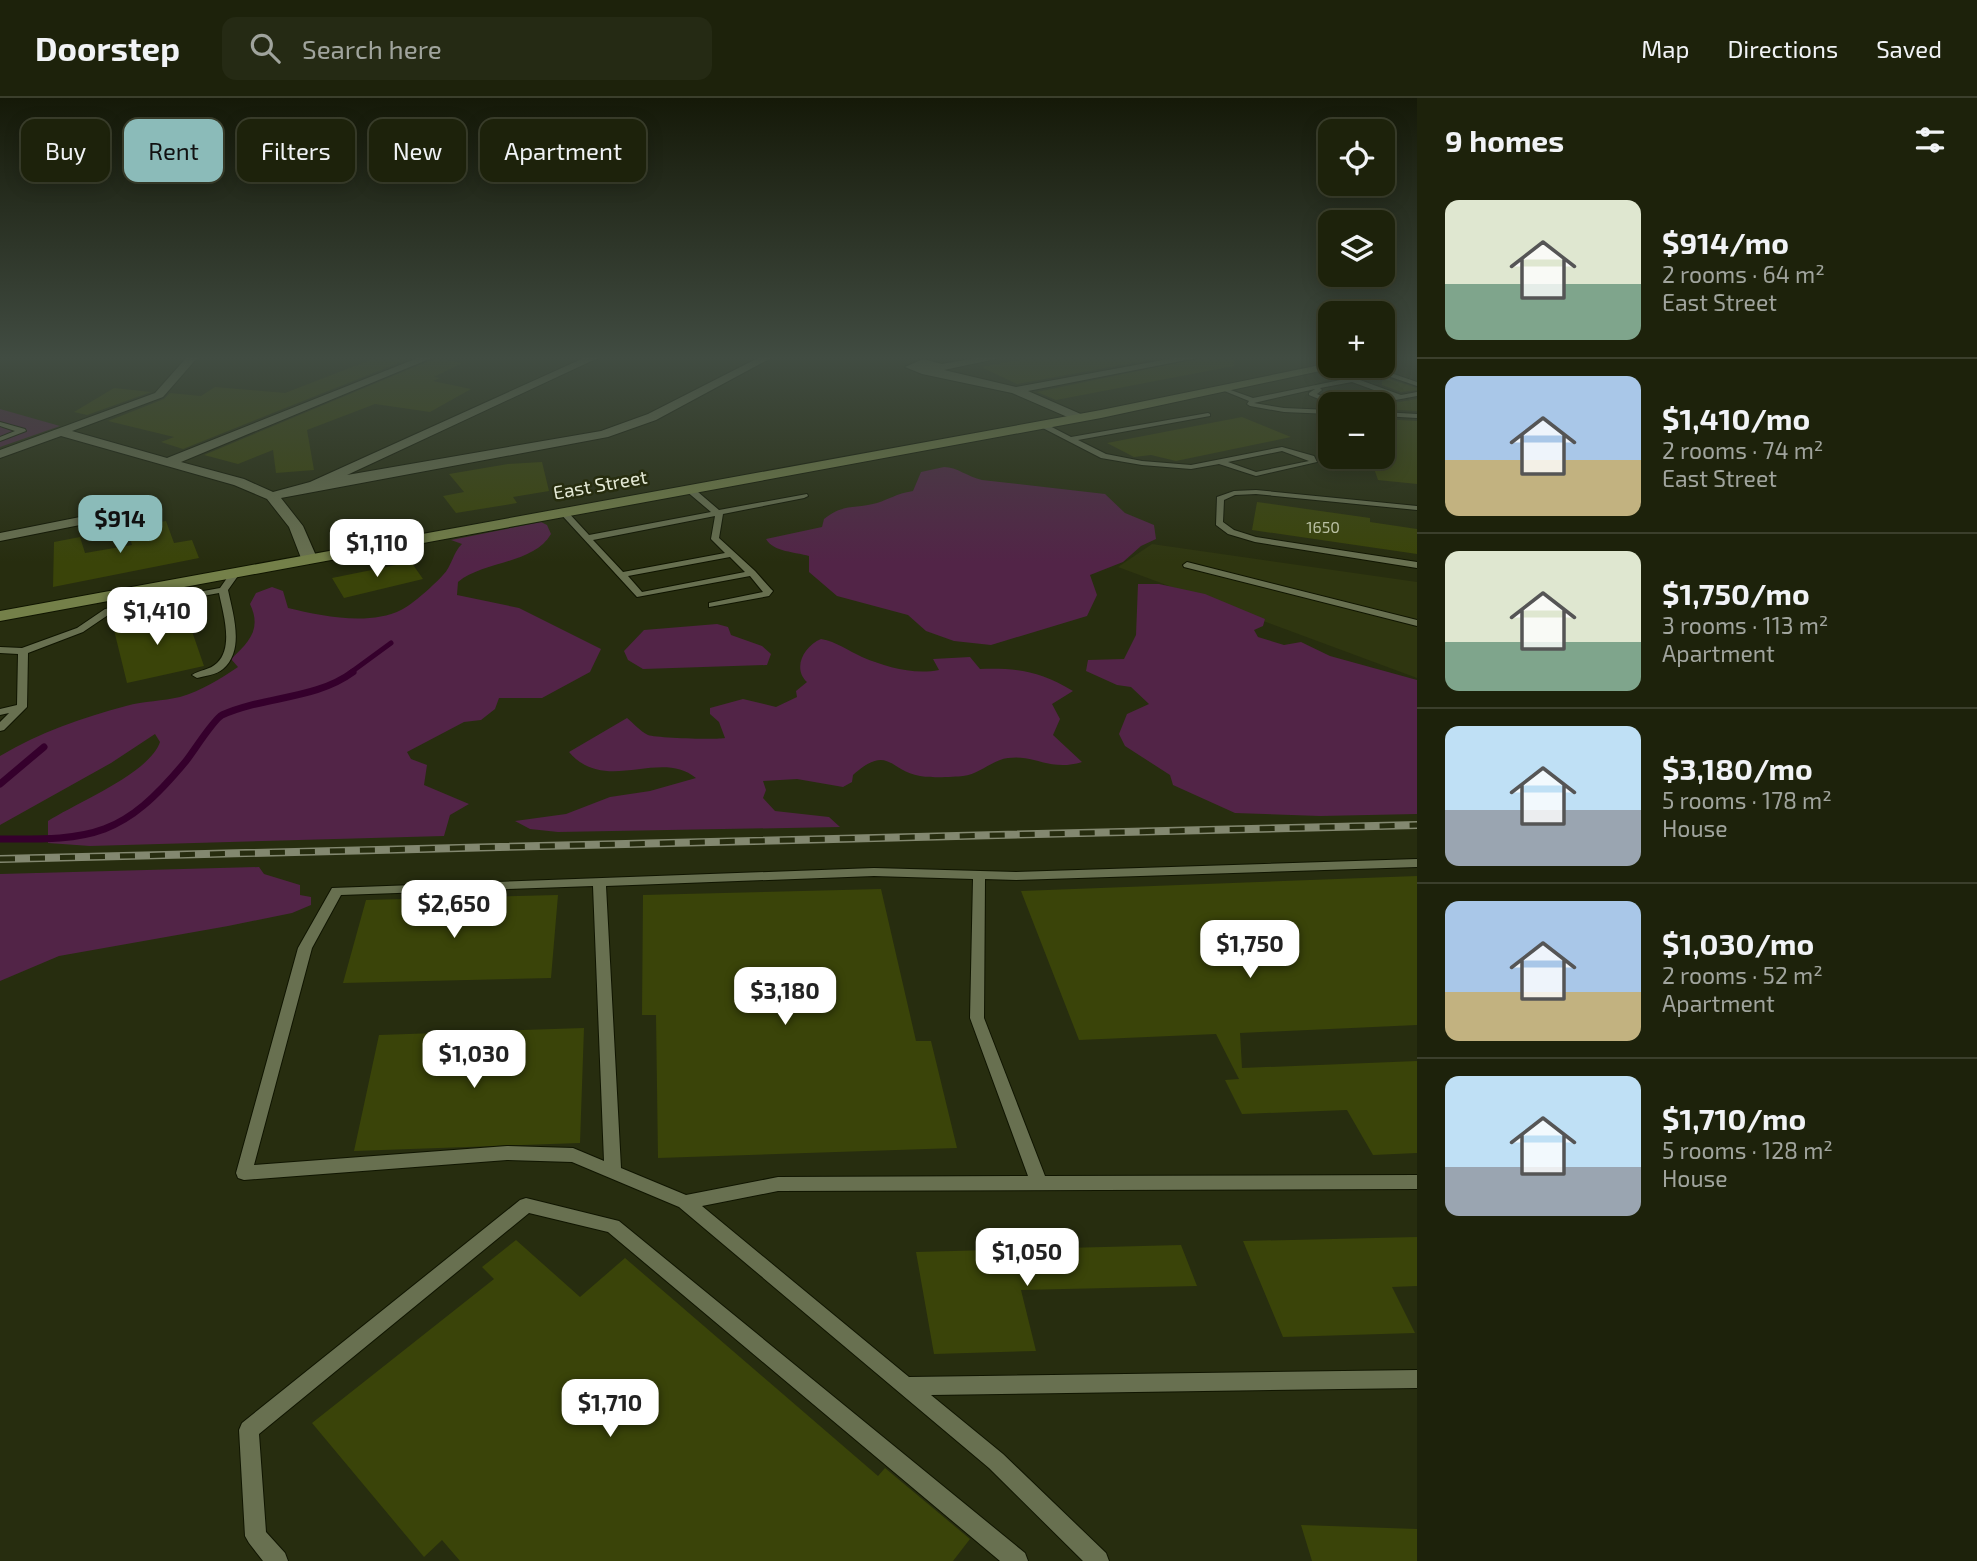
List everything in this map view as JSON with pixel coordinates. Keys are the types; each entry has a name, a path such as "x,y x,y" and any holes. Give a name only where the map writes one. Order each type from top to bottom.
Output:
{"main road":[{"name":"East Street","path":"0,616 1039,425"}],"street":[{"path":"0,454 79,425"},
{"path":"168,462 259,425"},
{"path":"315,485 446,425"},
{"path":"272,496 315,485 604,434 629,425"},
{"path":"61,432 239,482 272,496 296,526 309,558"},
{"path":"0,537 85,520"}],"lane":[{"path":"0,439 22,430 5,425"},
{"path":"1042,425 1104,456 1142,463 1191,467 1282,449 1311,458 1313,462 1256,474 1221,463"},
{"path":"1072,439 1150,425"},
{"path":"688,488 719,514"},
{"path":"1417,508 1256,492 1234,493 1220,499 1219,523 1231,532 1255,539 1417,565"},
{"path":"589,538 804,496"},
{"path":"562,511 640,595 752,573"},
{"path":"712,606 765,594 768,591 715,539 719,514"},
{"path":"621,575 732,554"},
{"path":"1187,565 1417,623"},
{"path":"0,650 23,651 80,630 108,611 223,590 235,573"},
{"path":"197,675 219,667 228,651 230,631 223,590"},
{"path":"0,728 22,707 23,651"},
{"path":"0,712 22,707"},
{"path":"1098,1561 996,1461 685,1202 573,1155 507,1153 244,1172 306,948 337,891 874,873 979,875 1417,863"},
{"path":"979,875 976,1018 1039,1183"},
{"path":"599,882 613,1172"},
{"path":"685,1202 778,1184 1417,1182"},
{"path":"277,1561 256,1536 249,1430 526,1205 613,1226 1017,1561"},
{"path":"905,1385 1417,1379"}],"shaded area":[{"path":"0,425 60,426 0,447"},
{"path":"944,467 982,480 1105,494 1125,513 1154,525 1156,539 1141,546 1123,562 1090,575 1097,595 1087,616 991,645 954,641 926,631 908,615 837,596 809,572 809,556 779,549 766,539 822,527 824,519 838,511 870,505 913,491 921,472"},
{"path":"541,522 547,525 551,534 543,544 521,557 468,575 458,582 457,595 519,608 601,649 590,672 542,698 499,698 495,709 481,720 464,722 407,752 411,759 427,765 424,785 469,804 450,815 444,836 90,846 48,843 48,821 128,776 142,765 160,742 155,734 111,763 0,825 0,756 30,740 77,721 133,704 180,697 224,676 238,667 231,659 252,634 255,621 250,604 256,593 272,587 283,591 288,608 315,614 360,619 388,615 411,603 446,571 462,544 451,540"},
{"path":"1152,544 1417,582 1417,678 1118,567"},
{"path":"1138,584 1159,584 1205,594 1265,619 1263,626 1254,630 1258,637 1284,645 1301,642 1330,656 1417,680 1417,814 1320,816 1235,813 1173,785 1170,775 1125,746 1119,734 1127,714 1149,704 1131,687 1117,685 1086,671 1088,660 1124,659 1136,635"},
{"path":"717,624 728,627 731,635 762,646 771,654 767,665 643,669 628,660 624,651 644,630"},
{"path":"821,639 871,661 900,669 939,670 933,659 970,657 980,669 1028,672 1061,684 1073,691 1052,704 1060,719 1053,735 1082,762 1061,765 1026,758 1008,758 969,775 935,777 910,773 882,760 865,766 853,775 852,782 843,787 797,779 763,781 766,790 763,798 775,811 829,817 840,827 558,832 530,829 515,821 566,814 610,797 650,791 696,778 682,770 666,767 599,770 584,764 569,752 627,718 648,735 725,738 719,722 710,714 710,708 743,699 776,707 797,697 796,691 807,682 800,670 802,658 815,642"},
{"path":"259,867 264,874 300,885 300,895 311,897 311,905 292,913 228,926 59,956 0,981 0,874"}],"building":[{"path":"126,425 242,425 183,449 161,442 174,437"},
{"path":"275,425 319,425 307,430 314,470 276,473 273,450 238,464 204,455"},
{"path":"1199,425 1262,425 1291,437 1176,461 1151,455 1134,457 1107,443"},
{"path":"1395,425 1417,425 1417,484 1378,480 1374,469 1395,469"},
{"path":"542,462 549,491 513,497 517,503 456,513 443,496 464,492 449,474 508,464"},
{"path":"1257,502 1370,518 1370,522 1417,529 1417,554 1252,530"},
{"path":"166,521 174,543 192,540 199,558 53,587 54,542 80,537 85,553 132,545 127,528"},
{"path":"411,562 423,579 344,598 332,578"},
{"path":"185,611 204,666 127,683 113,626"},
{"path":"1417,876 1417,1025 1240,1033 1242,1068 1417,1061 1417,1153 1373,1155 1347,1110 1242,1114 1225,1080 1239,1079 1216,1034 1079,1040 1021,891"},
{"path":"881,889 916,1041 931,1041 957,1148 658,1158 656,1015 642,1015 643,895"},
{"path":"558,895 551,978 343,983 366,900"},
{"path":"584,1028 580,1143 354,1151 379,1035"},
{"path":"1417,1237 1417,1286 1392,1287 1415,1333 1283,1337 1243,1241"},
{"path":"516,1240 580,1297 625,1258 878,1476 885,1468 970,1539 953,1561 460,1561 442,1540 424,1557 312,1423 494,1279 482,1267"},
{"path":"1181,1245 1197,1286 1021,1290 1036,1351 934,1354 916,1252"},
{"path":"1301,1525 1417,1529 1417,1561 1312,1561"}],"waterway":[{"path":"350,673 391,643"},
{"path":"0,839 60,838 105,829 144,805 164,786 222,715 322,688 353,672"},
{"path":"0,784 44,747"}],"railway":[{"path":"0,859 1417,825"}]}
